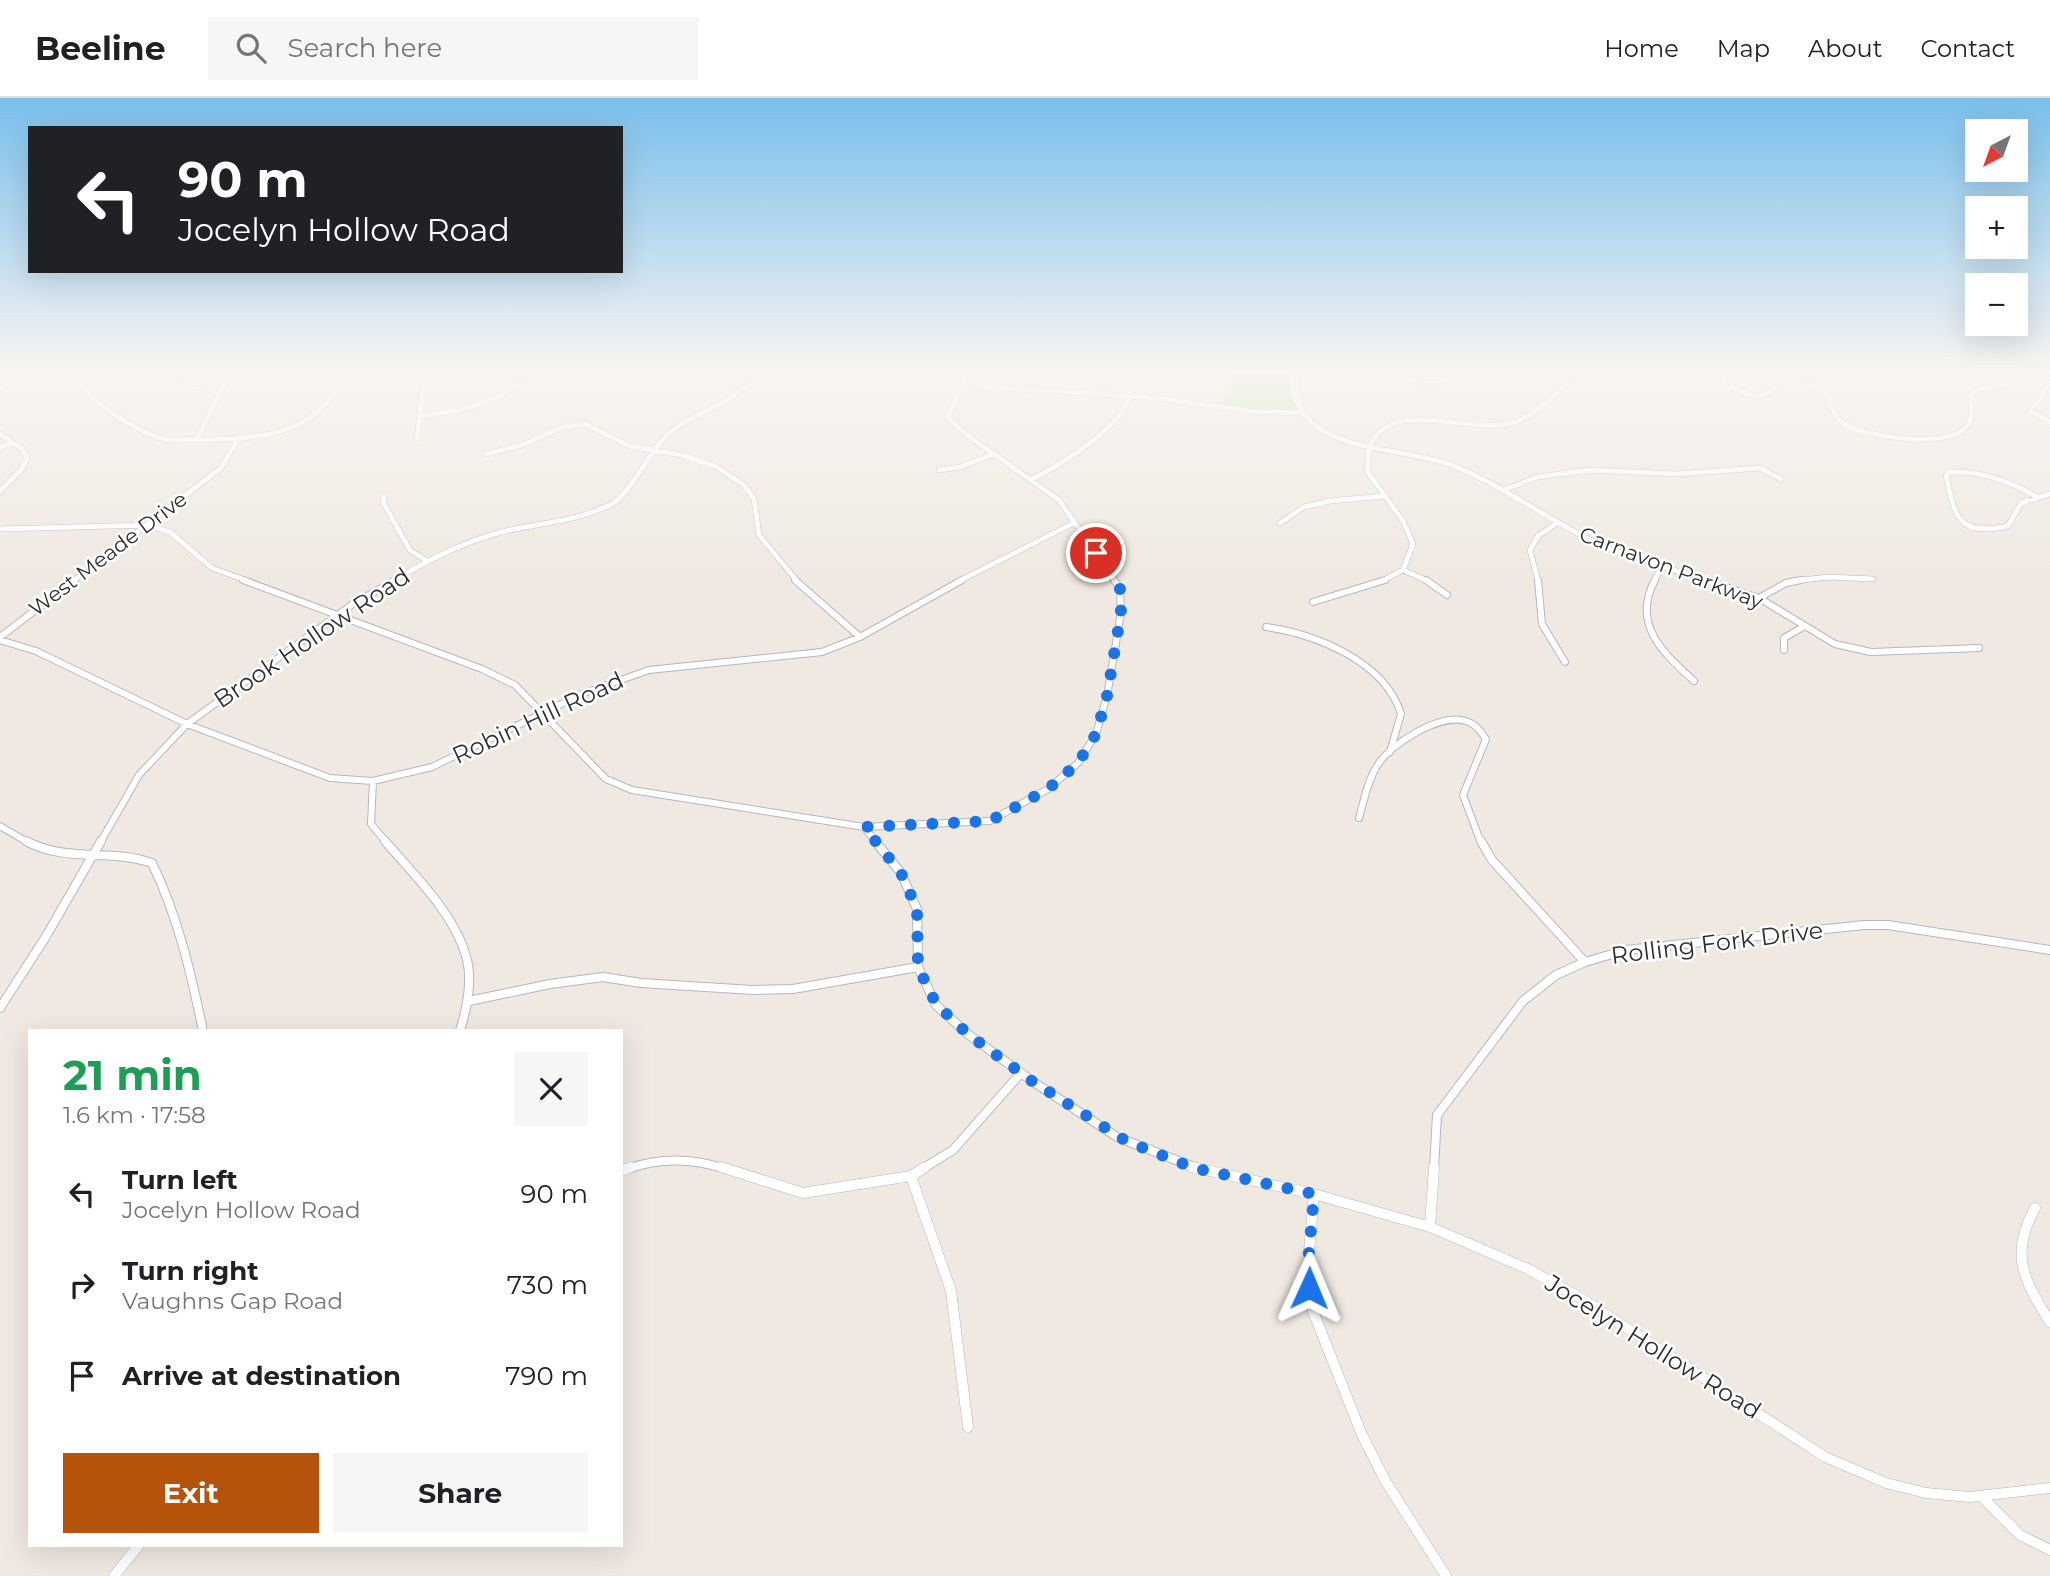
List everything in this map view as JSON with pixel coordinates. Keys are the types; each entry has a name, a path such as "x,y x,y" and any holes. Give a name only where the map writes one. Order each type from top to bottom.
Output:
{"street":[{"path":"0,491 27,462 25,453 7,440"},
{"name":"West Meade Drive","path":"0,638 221,468 237,440"},
{"path":"486,454 534,440"},
{"path":"615,440 629,446 680,454 711,465 739,483 755,501 756,528 760,536 796,579 860,637"},
{"name":"Brook Hollow Road","path":"0,1008 95,854 139,775 187,724 374,590 427,561 498,533 584,516 615,502 665,440"},
{"path":"0,529 148,525 170,532 212,568 482,669 515,685 606,779 618,785 653,794 864,827 990,821 1048,789 1078,763 1096,734 1107,696 1122,601 1120,589 1059,500 976,440"},
{"path":"1032,479 1072,460 1094,440"},
{"name":"Carnavon Parkway","path":"1348,440 1370,448 1448,464 1504,490 1557,523 1597,543 1759,598 1835,644 1861,651 1979,648"},
{"path":"1313,602 1378,583 1403,569 1413,544 1404,521 1368,474 1373,440"},
{"path":"0,448 11,444"},
{"path":"939,470 960,467 994,454"},
{"path":"1760,468 1762,460"},
{"path":"1504,490 1537,477 1591,470 1676,474 1760,468 1781,479"},
{"path":"2035,496 2006,480 1962,471 1949,472 1946,475 1956,515 1963,521 1983,527 1997,529 2008,526 2022,502 2035,496 2050,494"},
{"path":"384,496 383,502 410,550 427,561"},
{"path":"1280,523 1304,506 1384,496"},
{"name":"Robin Hill Road","path":"0,638 36,651 187,724 330,778 373,781 432,767 541,713 625,676 649,670 820,652 860,637 934,594 1074,523"},
{"path":"1557,523 1538,537 1530,550 1540,589 1542,624 1565,662"},
{"path":"1662,566 1645,599 1647,621 1655,639 1672,661 1694,681"},
{"path":"1403,569 1425,579 1447,595"},
{"path":"1759,598 1776,585 1799,578 1873,579"},
{"path":"1266,626 1332,643 1364,665 1399,705 1401,714 1390,753"},
{"path":"1784,650 1784,638 1803,626"},
{"path":"1359,818 1379,763 1390,753 1427,727 1447,720 1462,719 1475,724 1486,739 1463,795 1482,844 1495,864 1585,962"},
{"path":"373,781 371,824 457,934 466,957 469,1001 461,1029"},
{"path":"0,826 46,851 61,854 133,855 152,863 189,962 203,1029"},
{"name":"Jocelyn Hollow Road","path":"864,827 901,873 917,909 918,967 936,1004 969,1035 1117,1137 1194,1168 1314,1194 1430,1227 1528,1269 1581,1297 1825,1457 1886,1483 1926,1493 1982,1497 2050,1488"},
{"name":"Rolling Fork Drive","path":"1430,1227 1437,1115 1523,1001 1556,975 1585,962 1626,950 1864,925 1888,925 2050,950"},
{"path":"469,1001 550,984 603,977 641,983 753,990 793,989 918,967"},
{"path":"623,1170 649,1161 685,1160 720,1167 803,1193 911,1176 953,1150 1021,1073"},
{"path":"911,1176 951,1291 968,1427"},
{"path":"1314,1194 1307,1275 1311,1306 1363,1435 1386,1482 1442,1574"},
{"path":"2035,1208 2021,1230 2023,1275 2050,1322"},
{"path":"1982,1497 2020,1535 2038,1547 2050,1550"},
{"path":"114,1576 137,1547"}],"route":[{"path":"1096,553 1120,589 1121,613 1107,696 1102,705 1096,734 1078,763 1048,789 990,821 864,827 901,873 917,909 918,967 936,1004 969,1035 1032,1081 1117,1137 1194,1168 1314,1194 1307,1275 1309,1288"}]}
